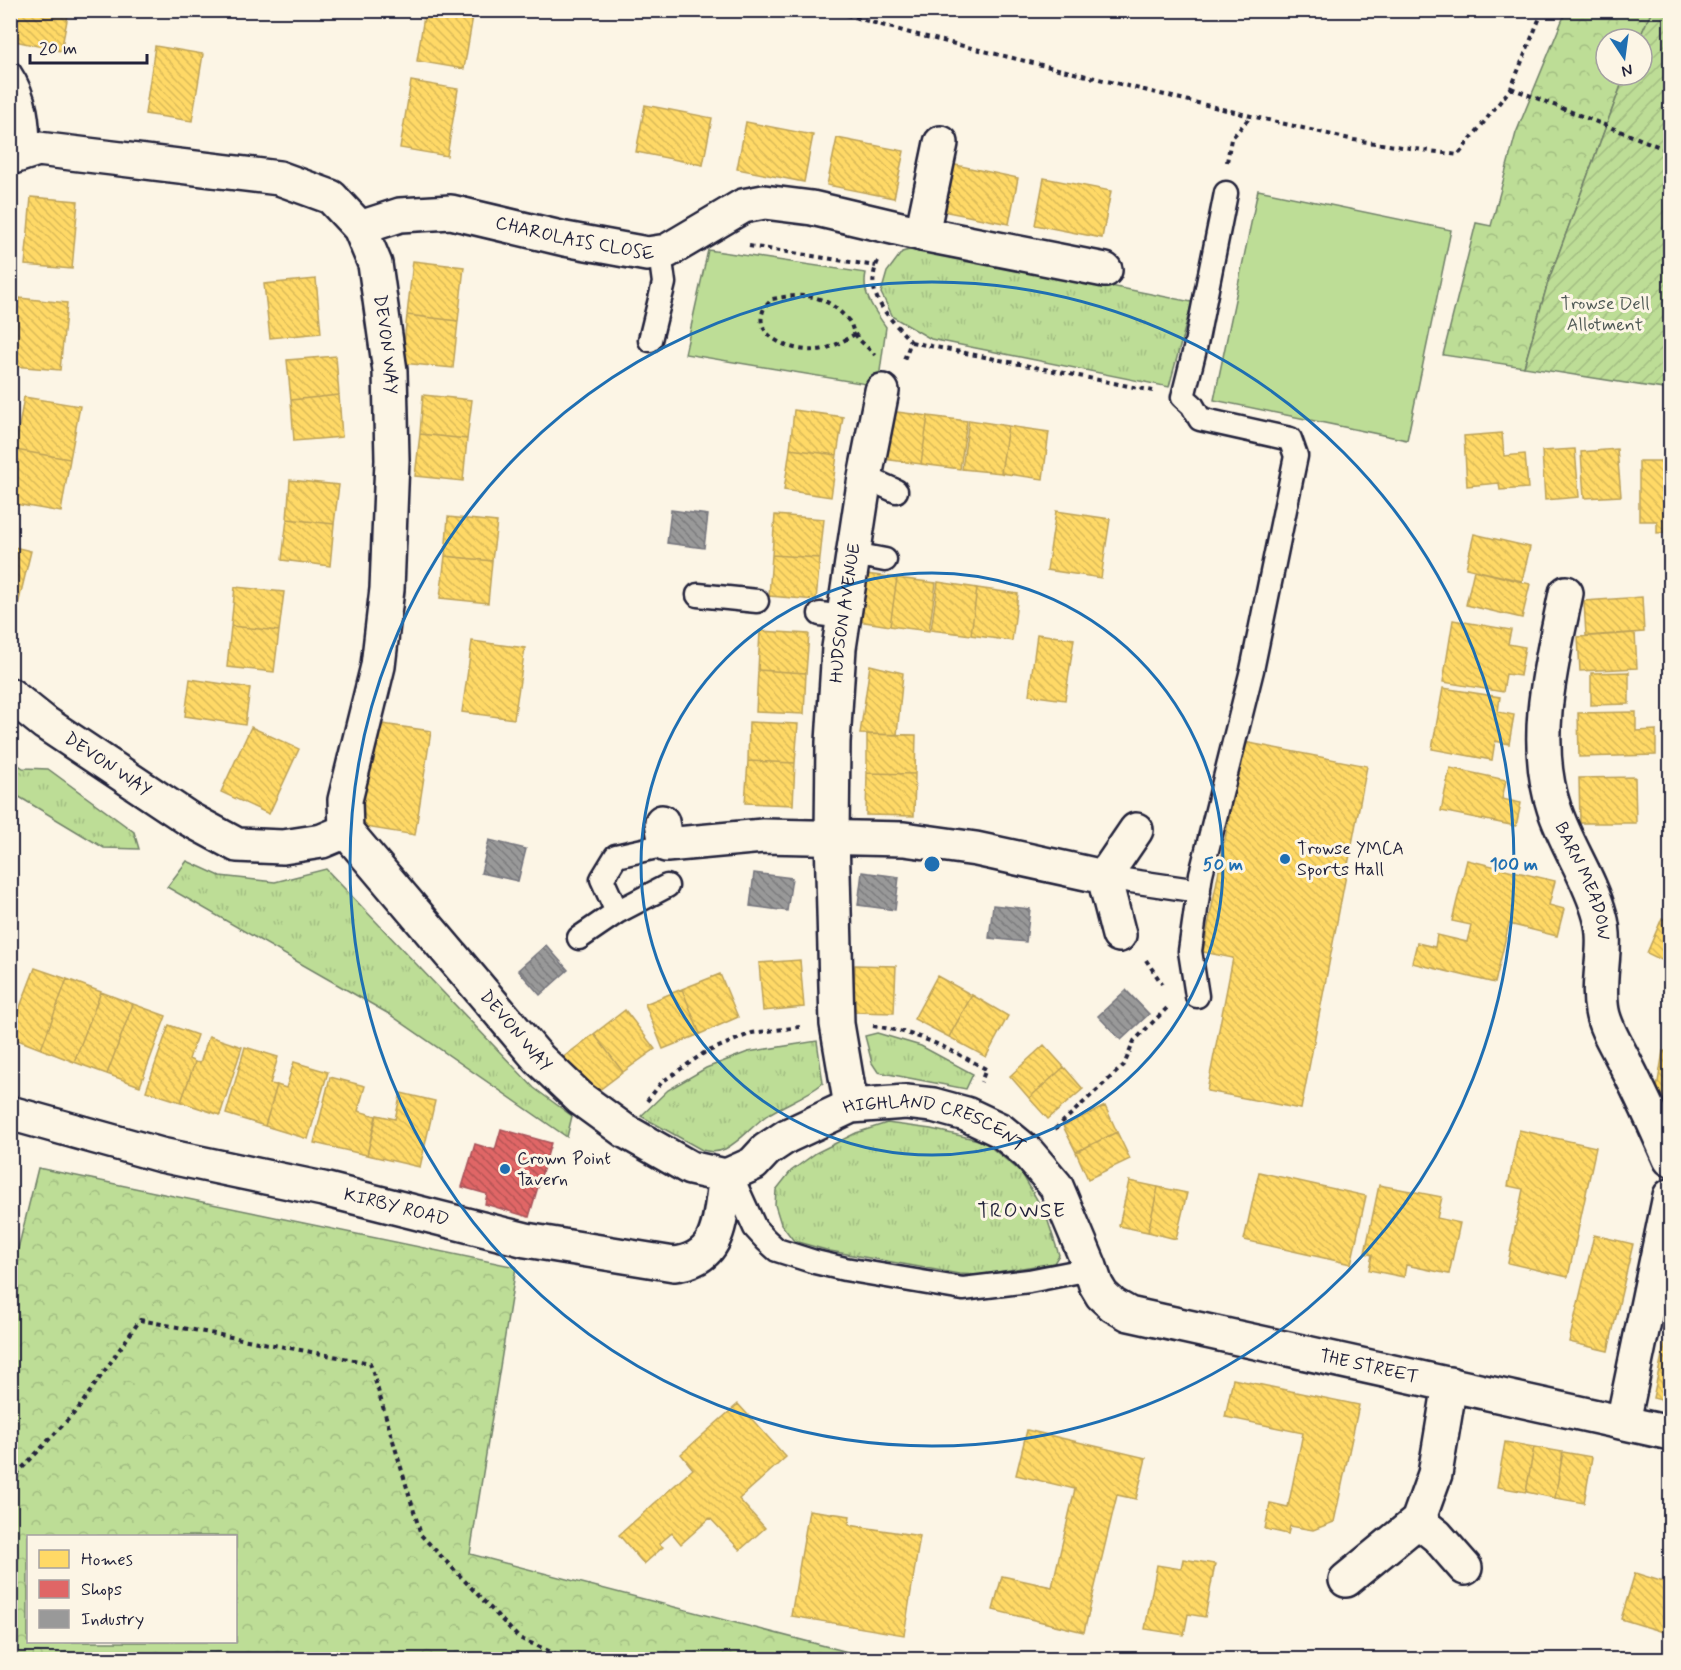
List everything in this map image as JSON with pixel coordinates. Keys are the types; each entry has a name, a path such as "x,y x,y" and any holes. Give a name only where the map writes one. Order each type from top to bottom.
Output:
{"street":[{"path":"922,234 941,143"},
{"name":"DEVON WAY","path":"20,155 38,149 279,178 331,197 360,228 375,264 390,371 392,460 387,588 379,657 345,800 346,831 539,1059 581,1099 625,1131 690,1168 729,1176"},
{"name":"CHAROLAIS CLOSE","path":"360,228 400,215 451,212 566,239 647,254 660,253 743,206 764,202 812,208 922,234 1105,270"},
{"name":"HUDSON AVENUE","path":"851,1106 837,1024 832,836 833,742 839,648 832,616 869,557 865,477 882,391"},
{"name":"BARN MEADOW","path":"1566,593 1550,674 1544,730 1546,770 1553,805 1561,828 1594,897 1601,919 1604,939 1601,979 1602,1012 1671,1159"},
{"name":"DEVON WAY","path":"10,695 45,723 189,819 237,845 283,847 322,841 346,831"},
{"path":"1119,936 1104,877 1136,830"},
{"path":"664,833 904,839 976,849 1104,877"},
{"name":"HIGHLAND CRESCENT","path":"729,1176 753,1164 766,1150 787,1136 851,1106 906,1102 966,1114 1000,1131 1028,1153 1056,1186 1090,1267"},
{"name":"KIRBY ROAD","path":"10,1113 161,1155 323,1189 526,1240 674,1264 694,1260 711,1246 717,1230 729,1176"},
{"path":"1623,1422 1671,1196"},
{"name":"THE STREET","path":"1090,1267 1102,1295 1113,1305 1130,1314 1671,1433"},
{"path":"1346,1580 1418,1521 1435,1474 1450,1384"},
{"path":"1418,1521 1437,1536 1465,1568"}],"lane":[{"path":"10,74 23,95 27,117 20,155"},
{"path":"1197,996 1190,951 1198,891 1255,660 1296,456 1290,439 1200,419 1192,405 1183,397 1195,349 1226,193"},
{"path":"650,340 664,283 660,253"},
{"path":"865,477 896,491"},
{"path":"698,595 757,601"},
{"path":"617,912 602,879 616,856 664,833"},
{"path":"1104,877 1198,891"},
{"path":"579,938 617,912 667,886"},
{"path":"729,1176 755,1228 766,1240 777,1250 815,1262 963,1289 1029,1281 1090,1267"}],"path":[{"path":"829,10 910,33 1354,140 1458,155 1510,88 1543,10"},
{"path":"1510,88 1671,151"},
{"path":"1226,193 1227,160 1232,140 1251,116"},
{"path":"707,227 718,241 876,266"},
{"path":"922,234 899,241 882,254 876,266 873,293 885,312 911,342 1183,397"},
{"path":"799,295 824,301 837,309 851,324 855,334 839,343 816,350 794,348 769,337 762,327 763,311 772,299 799,295"},
{"path":"882,391 903,364 911,342"},
{"path":"1119,936 1138,950 1168,992"},
{"path":"1028,1153 1124,1065 1134,1041 1174,1000"},
{"path":"10,1481 78,1409 140,1320 370,1363 421,1535 519,1638 570,1659"}],"green space":[{"name":"Trowse Dell Allotment","path":"1652,10 1670,11 1670,390 1524,367 1548,282 1621,87 1654,87 1654,27 1644,27"},
{"path":"1566,11 1652,11 1645,27 1594,27 1594,87 1621,87 1548,282 1524,367 1443,355 1476,223 1491,226 1516,133"},
{"path":"1258,190 1451,230 1407,440 1214,400"},
{"path":"917,248 1192,302 1169,387 931,339 893,317 881,293 887,272 902,252"},
{"path":"708,250 866,273 867,295 886,327 878,386 685,354"},
{"path":"10,759 23,768 48,769 134,832 139,849 104,848 11,792"},
{"path":"187,861 220,876 275,882 326,869 534,1088 572,1116 567,1137 389,1014 167,887"},
{"path":"877,1033 921,1046 973,1074 966,1089 878,1072 872,1063 865,1036"},
{"path":"817,1041 823,1083 766,1116 725,1149 714,1152 702,1150 641,1116 668,1090 706,1068 748,1052"},
{"path":"887,1123 931,1129 983,1141 1021,1172 1046,1215 1059,1255 1054,1263 978,1275 959,1274 830,1251 794,1241 781,1224 775,1205 776,1190 791,1171 816,1153 856,1133"},
{"path":"38,1168 516,1267 470,1554 875,1659 11,1659 11,1277"}],"building: Homes":[{"path":"10,10 69,10 61,51 10,40"},
{"path":"425,10 474,10 464,69 417,61"},
{"path":"155,46 203,54 192,121 145,114"},
{"path":"411,81 458,89 447,156 400,148"},
{"path":"645,105 712,118 703,165 636,152"},
{"path":"746,122 813,135 804,182 737,169"},
{"path":"837,138 904,151 894,198 827,185"},
{"path":"951,164 1018,178 1009,224 942,211"},
{"path":"1044,178 1111,191 1102,238 1035,225"},
{"path":"31,197 78,201 72,269 25,265"},
{"path":"413,261 464,267 458,321 407,315"},
{"path":"316,279 321,333 270,338 264,284"},
{"path":"19,298 67,303 60,370 13,366"},
{"path":"407,315 458,321 453,368 402,363"},
{"path":"336,356 339,395 291,400 287,360"},
{"path":"339,395 342,437 294,441 291,400"},
{"path":"423,395 472,400 467,439 420,434"},
{"path":"24,397 80,406 70,459 15,450"},
{"path":"794,410 843,417 837,455 790,449"},
{"path":"889,411 928,416 921,464 883,459"},
{"path":"928,416 967,421 960,469 921,464"},
{"path":"969,420 1008,426 1001,473 962,469"},
{"path":"1008,426 1049,432 1043,479 1001,473"},
{"path":"1502,433 1504,456 1525,454 1528,488 1500,490 1499,483 1467,486 1464,436"},
{"path":"420,434 467,439 463,481 415,476"},
{"path":"790,449 837,455 831,497 784,490"},
{"path":"1575,449 1579,497 1545,500 1542,451"},
{"path":"1617,449 1621,496 1584,498 1581,452"},
{"path":"15,450 70,459 61,512 10,503 10,477"},
{"path":"1639,461 1670,461 1670,532 1657,533 1657,521 1639,521"},
{"path":"290,480 339,485 334,524 287,519"},
{"path":"1056,511 1110,519 1101,578 1047,570"},
{"path":"775,515 824,519 820,558 772,555"},
{"path":"448,517 497,522 492,561 445,556"},
{"path":"287,519 334,524 330,566 282,560"},
{"path":"1474,534 1530,547 1522,581 1466,568"},
{"path":"10,546 31,551 15,617 10,616"},
{"path":"772,555 820,558 816,600 769,596"},
{"path":"445,556 492,561 488,603 440,598"},
{"path":"1474,570 1530,584 1522,618 1466,605"},
{"path":"858,573 897,578 890,626 852,620"},
{"path":"897,578 936,583 929,631 890,626"},
{"path":"938,582 977,588 971,635 931,630"},
{"path":"235,587 284,592 279,631 231,626"},
{"path":"977,588 1018,594 1012,641 971,635"},
{"path":"1642,597 1644,632 1586,636 1584,601"},
{"path":"1453,620 1511,630 1508,644 1525,647 1520,676 1506,674 1503,692 1443,682"},
{"path":"231,626 279,631 274,672 227,667"},
{"path":"760,631 809,634 806,673 758,670"},
{"path":"1635,633 1637,668 1580,671 1578,637"},
{"path":"1037,634 1074,639 1065,700 1029,695"},
{"path":"472,641 525,648 514,719 462,712"},
{"path":"870,665 903,673 897,735 860,734"},
{"path":"758,670 806,673 804,714 756,712"},
{"path":"1629,672 1629,704 1591,705 1591,673"},
{"path":"190,679 250,688 245,725 185,716"},
{"path":"1443,688 1500,697 1498,712 1514,715 1509,744 1495,741 1492,760 1432,749"},
{"path":"1636,712 1636,731 1656,730 1656,755 1579,757 1578,713"},
{"path":"749,722 798,724 795,763 748,761"},
{"path":"375,723 431,731 415,835 359,826"},
{"path":"251,727 299,749 269,814 221,792"},
{"path":"867,734 916,735 915,774 867,773"},
{"name":"Trowse YMCA Sports Hall","path":"1244,742 1367,766 1301,1109 1207,1091 1233,958 1203,952"},
{"path":"748,761 795,763 793,805 745,803"},
{"path":"1450,768 1506,780 1502,799 1521,803 1516,826 1441,811"},
{"path":"867,773 915,774 914,816 866,815"},
{"path":"1635,777 1636,823 1580,823 1579,778"},
{"path":"1467,860 1555,881 1549,905 1564,909 1557,936 1509,924 1495,983 1412,963 1417,943 1435,947 1437,935 1467,942 1471,925 1452,921"},
{"path":"1662,918 1670,922 1670,964 1647,953"},
{"path":"800,960 804,1007 763,1011 759,963"},
{"path":"855,965 896,966 894,1013 853,1012"},
{"path":"35,968 67,979 41,1049 10,1037"},
{"path":"720,974 738,1017 700,1034 682,989"},
{"path":"937,976 972,995 949,1037 914,1019"},
{"path":"67,979 101,992 74,1062 41,1049"},
{"path":"682,989 700,1034 663,1049 645,1004"},
{"path":"101,992 133,1004 107,1074 74,1062"},
{"path":"972,995 1008,1016 986,1057 949,1037"},
{"path":"133,1004 166,1016 140,1086 107,1074"},
{"path":"625,1010 655,1049 623,1072 594,1034"},
{"path":"169,1025 197,1035 189,1059 195,1062 181,1102 146,1091"},
{"path":"594,1034 623,1072 590,1097 561,1059"},
{"path":"209,1036 242,1047 220,1115 181,1102 195,1062 200,1063"},
{"path":"1044,1045 1064,1067 1029,1098 1010,1076"},
{"path":"245,1047 278,1057 270,1084 277,1085 265,1126 226,1114"},
{"path":"1663,1051 1670,1052 1670,1110 1654,1107"},
{"path":"294,1062 328,1072 308,1139 265,1126 277,1085 286,1088"},
{"path":"1064,1067 1083,1089 1048,1119 1029,1098"},
{"path":"330,1077 365,1086 358,1111 376,1116 367,1155 314,1143"},
{"path":"401,1093 435,1101 420,1167 367,1155 377,1115 395,1119"},
{"path":"1105,1106 1117,1132 1076,1152 1063,1126"},
{"path":"1519,1130 1596,1147 1568,1277 1508,1263 1523,1189 1508,1186"},
{"path":"1117,1132 1130,1159 1088,1179 1076,1152"},
{"path":"1259,1172 1366,1196 1351,1264 1244,1240"},
{"path":"1129,1181 1158,1187 1148,1232 1119,1226"},
{"path":"1379,1185 1442,1197 1437,1218 1460,1223 1449,1274 1406,1265 1404,1277 1369,1270 1372,1255 1365,1253"},
{"path":"1158,1187 1187,1193 1176,1239 1148,1232"},
{"path":"1594,1235 1633,1244 1608,1351 1569,1342"},
{"path":"1670,1317 1670,1402 1653,1398"},
{"path":"1233,1379 1359,1405 1334,1522 1313,1530 1290,1526 1288,1534 1265,1529 1270,1503 1288,1507 1303,1433 1225,1417"},
{"path":"738,1404 786,1457 739,1499 765,1528 740,1550 710,1518 681,1544 672,1533 659,1544 663,1547 644,1564 619,1535 693,1469 681,1454"},
{"path":"1027,1430 1146,1458 1136,1499 1117,1495 1084,1632 993,1610 1002,1576 1052,1587 1075,1489 1016,1475"},
{"path":"1505,1442 1534,1447 1526,1492 1497,1487"},
{"path":"1534,1447 1563,1452 1555,1498 1526,1492"},
{"path":"1563,1452 1592,1457 1584,1503 1555,1498"},
{"path":"809,1510 850,1516 849,1525 920,1536 904,1635 791,1616"},
{"path":"1183,1559 1215,1564 1205,1617 1188,1614 1184,1635 1145,1629 1157,1565 1181,1569"},
{"path":"1635,1573 1670,1584 1670,1634 1621,1619"}],"building: Shops":[{"name":"Crown Point Tavern","path":"501,1129 551,1143 529,1217 485,1204 487,1194 462,1187 475,1144 495,1150"}],"building: Industry":[{"path":"671,510 708,515 704,548 667,543"},
{"path":"489,840 526,849 518,881 481,873"},
{"path":"862,872 899,877 895,910 858,905"},
{"path":"754,873 792,878 787,911 750,906"},
{"path":"993,905 1030,909 1026,942 989,938"},
{"path":"546,945 568,970 540,995 518,970"},
{"path":"1126,990 1149,1014 1121,1040 1098,1016"}],"place":[{"name":"Trowse YMCA Sports Hall","path":"1285,859"},
{"name":"Crown Point Tavern","path":"505,1169"}],"district":[{"name":"TROWSE","path":"1022,1211"}]}
